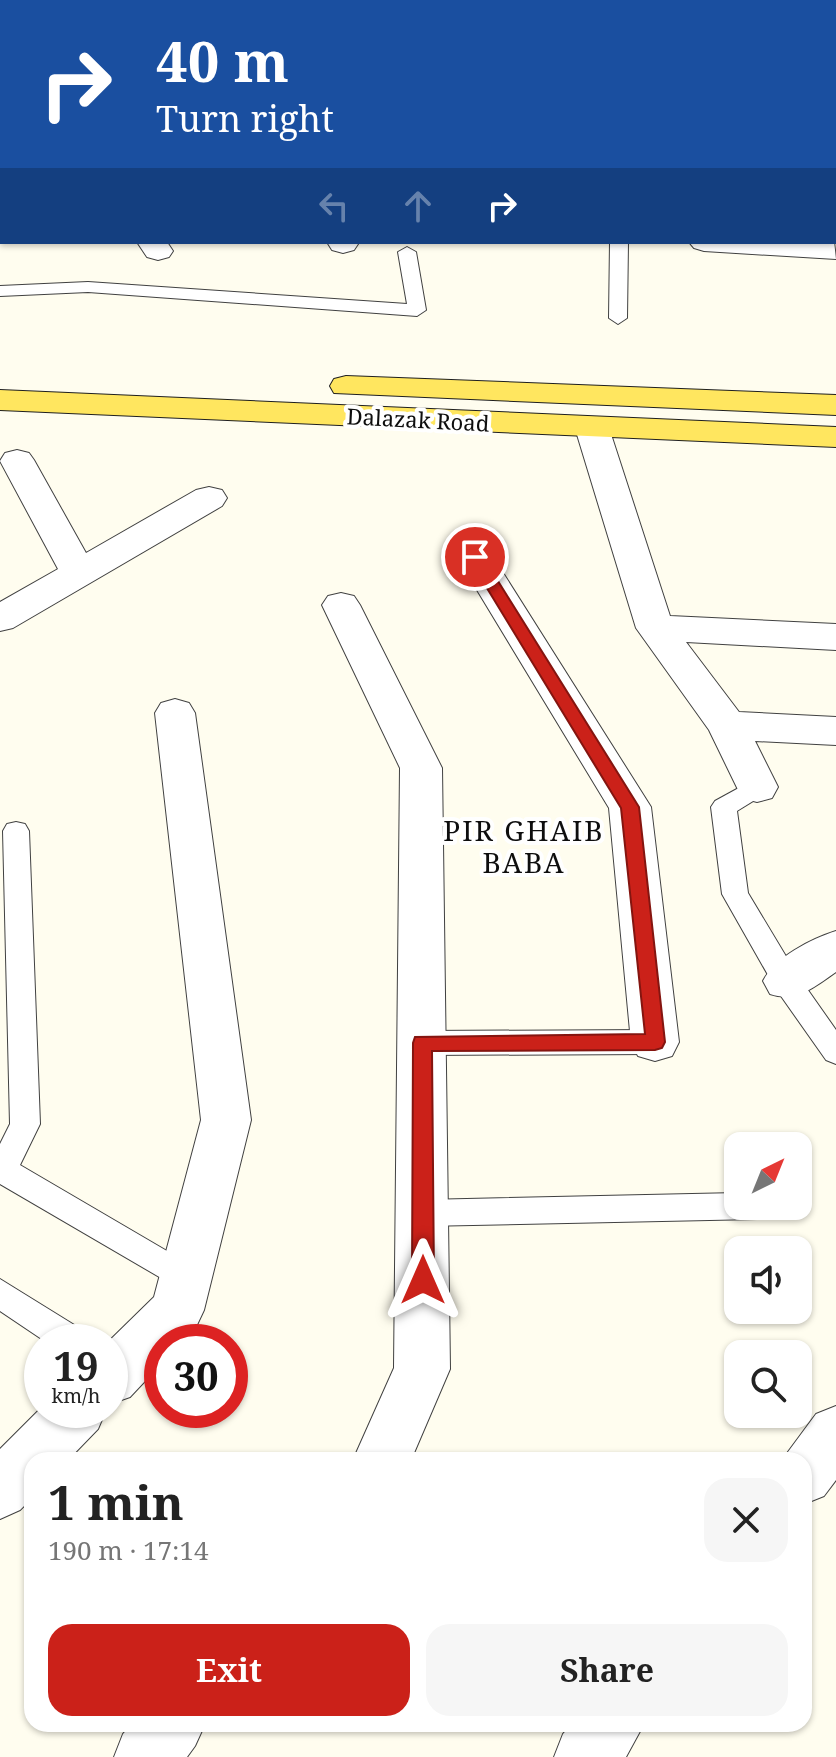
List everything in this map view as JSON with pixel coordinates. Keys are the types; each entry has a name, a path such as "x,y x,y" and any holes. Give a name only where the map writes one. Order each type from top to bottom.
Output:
{"main road":[{"name":"Dalazak Road","path":"0,373 836,405"},
{"name":"Dalazak Road","path":"0,400 836,437"}],"street":[{"path":"737,244 836,250"},
{"path":"592,428 655,628 727,725 757,787"},
{"path":"17,460 79,573"},
{"path":"0,619 209,498"},
{"path":"475,557 630,807 655,1042"},
{"path":"341,605 421,768 422,1369 386,1452"},
{"path":"655,628 836,637"},
{"path":"128,1357 177,1310 226,1120 175,713"},
{"path":"727,725 836,731"},
{"path":"786,981 836,949"},
{"path":"37,1452 60,1428"},
{"path":"812,1465 836,1433"},
{"path":"0,1490 24,1465"},
{"path":"146,1757 166,1732"},
{"path":"586,1757 606,1732"}],"lane":[{"path":"618,318 619,244"},
{"path":"0,291 88,287 417,310 407,252"},
{"path":"757,787 724,807 735,894 786,981 836,1052"},
{"path":"16,831 25,1124 2,1170 185,1278"},
{"path":"422,1043 655,1042"},
{"path":"423,1213 724,1207"},
{"path":"0,1293 46,1324"}],"district":[{"name":"PIR GHAIB BABA","path":"524,847"}],"route":[{"path":"423,1280 422,1043 655,1042 630,807 475,557"}]}
